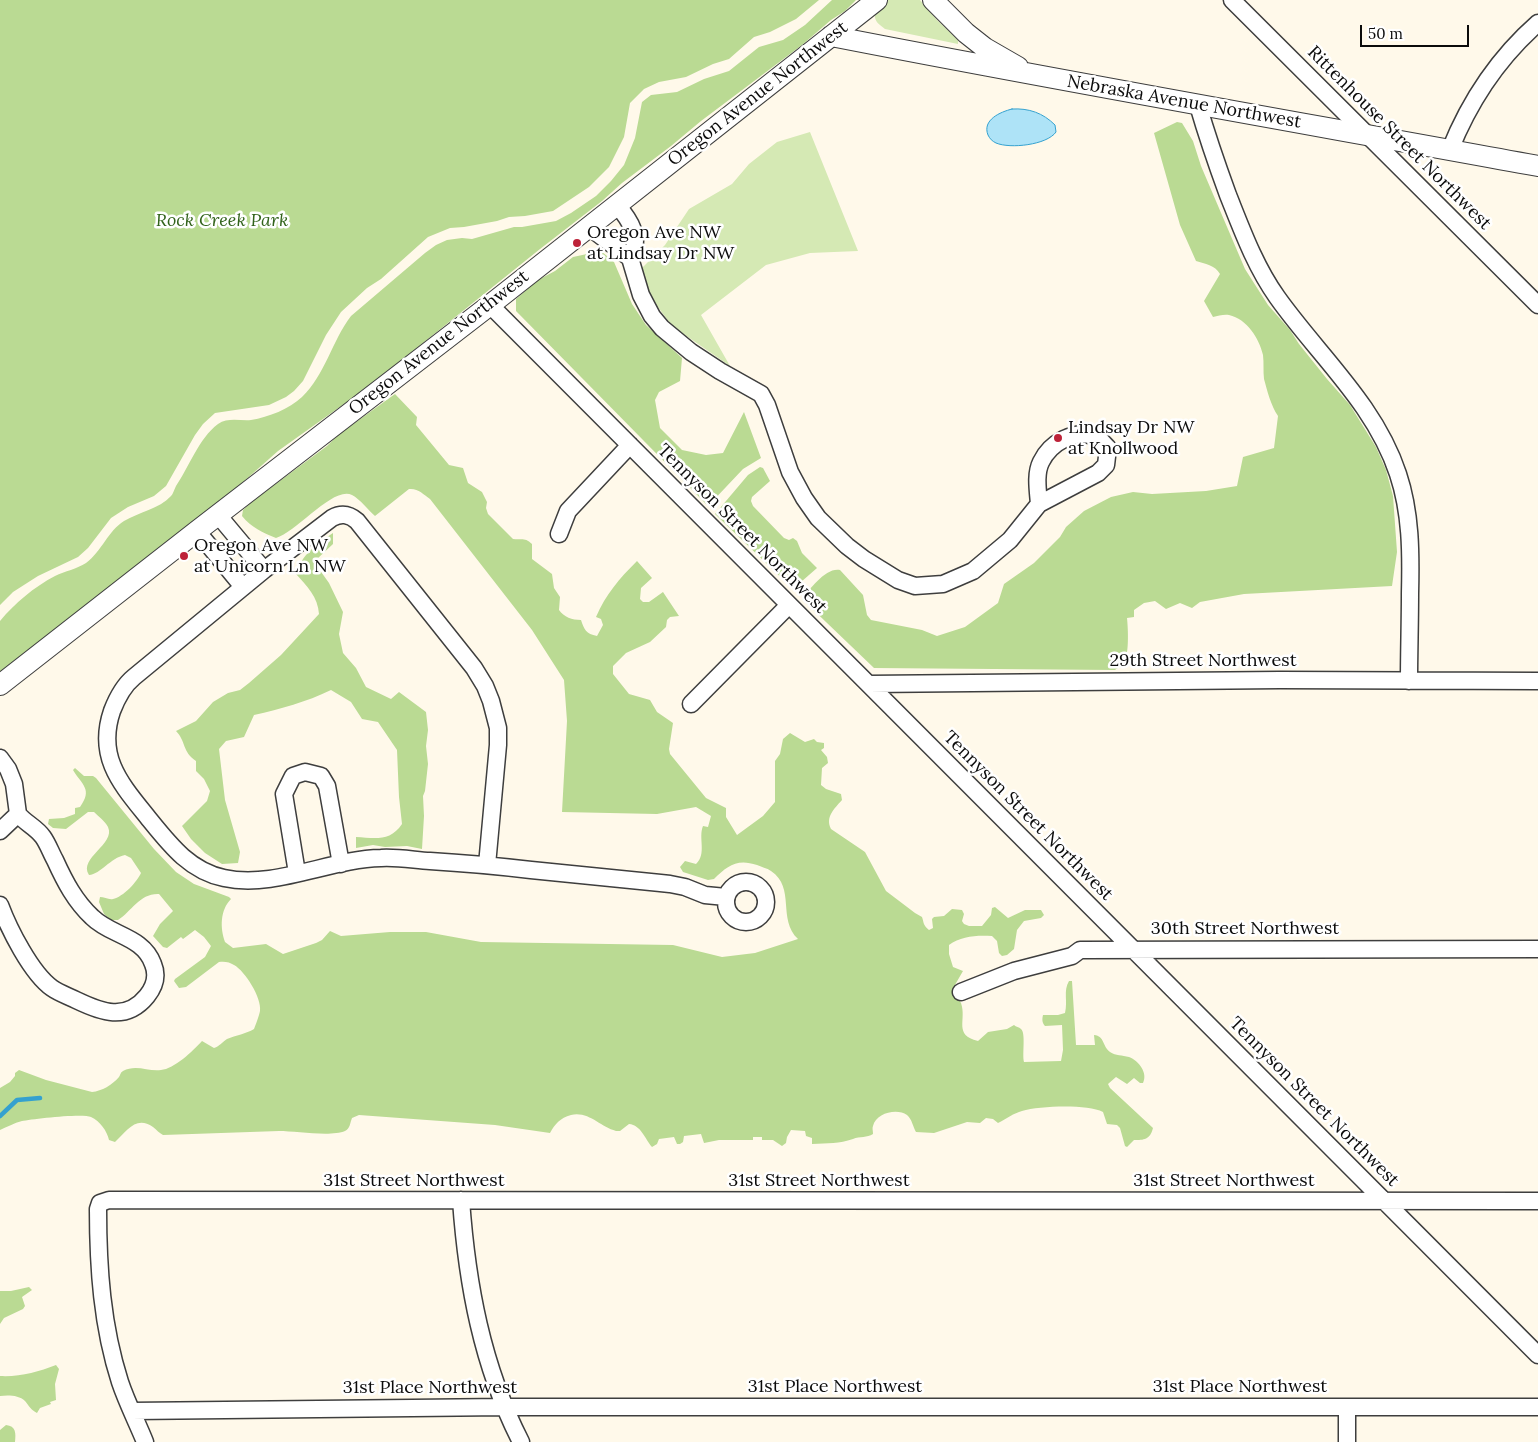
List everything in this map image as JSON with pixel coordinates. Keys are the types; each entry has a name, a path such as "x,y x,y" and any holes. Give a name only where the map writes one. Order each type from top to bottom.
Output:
{"street":[{"name":"Oregon Avenue Northwest","path":"0,685 197,530 490,305 877,0"},
{"path":"933,0 966,34 985,48 1031,74"},
{"name":"Rittenhouse Street Northwest","path":"1243,3 1366,134 1538,305"},
{"path":"1450,150 1462,118 1485,81 1505,56 1538,23"},
{"name":"Nebraska Avenue Northwest","path":"831,36 1538,166"},
{"path":"1198,105 1207,139 1241,228 1262,274 1296,322 1364,408 1380,432 1398,472 1410,528 1409,681"},
{"path":"617,205 630,220 634,234 634,250 630,258"},
{"path":"589,227 630,258 641,295 652,316 662,328 691,352 761,394 767,404 790,472 804,498 818,518 847,546 898,580 915,586 942,584 974,571 1010,540 1039,504 1098,473 1106,465 1108,448 1097,438 1084,434 1070,435 1049,449 1040,463 1037,482 1039,504"},
{"name":"Tennyson Street Northwest","path":"490,305 1538,1355"},
{"path":"559,534 568,511 630,446"},
{"path":"487,865 498,745 498,728 491,700 474,668 352,517 342,514 332,518 264,570 134,677 124,686 115,702 109,719 107,734 109,757 120,782 179,855 217,876 238,880 259,880 341,864 392,858 487,865 670,884 685,887 705,895 726,897"},
{"path":"218,515 264,570"},
{"path":"197,530 243,587"},
{"path":"691,704 789,605"},
{"name":"29th Street Northwest","path":"869,684 1538,681"},
{"path":"0,758 8,769 14,784 18,814 44,837 67,887 83,908 102,925 127,937 146,952 156,972 154,988 143,1001 134,1007 112,1013 95,1009 61,993 48,984 33,968 5,918 0,905"},
{"path":"297,873 284,794 293,776 305,772 321,776 327,786 341,864"},
{"path":"0,831 18,814"},
{"name":"30th Street Northwest","path":"960,992 1014,971 1072,956 1080,950 1538,949"},
{"name":"31st Street Northwest","path":"132,1411 120,1381 105,1323 98,1253 98,1209 100,1202 108,1200 1538,1201"},
{"path":"461,1200 463,1231 473,1305 483,1344 505,1407 521,1442"},
{"name":"31st Place Northwest","path":"132,1411 157,1409 505,1407 1538,1407"},
{"path":"1347,1408 1347,1442"},
{"path":"132,1411 145,1442"}],"green space":[{"name":"Rock Creek Park","path":"0,0 819,0 796,19 770,32 754,37 729,59 713,64 686,77 659,82 644,89 630,103 624,137 609,167 589,187 553,211 450,228 428,237 341,312 326,335 303,381 294,391 269,405 215,413 195,435 166,486 154,496 128,507 111,518 88,548 78,557 38,576 13,592 0,605"},
{"path":"832,0 856,0 802,45 622,183 413,351 351,399 278,451 242,483 0,673 0,621 12,608 32,590 47,580 86,563 118,525 166,500 172,494 205,437 218,424 230,420 251,420 265,417 285,409 302,397 317,379 351,316 425,253 447,240 472,239 514,227 556,221 571,213 596,196 624,165 635,138 642,102 651,95 677,92 704,79 729,71 759,47 783,40 805,25"},
{"path":"888,0 920,0 958,40 958,44 885,29 876,21 875,14"},
{"path":"1177,122 1182,123 1193,141 1201,166 1245,269 1268,305 1350,405 1376,447 1386,470 1393,496 1397,552 1392,586 1244,594 1200,602 1192,608 1180,603 1166,609 1155,601 1144,603 1134,610 1134,617 1127,618 1128,643 1125,662 1115,670 874,668 802,599 829,572 840,570 863,595 867,615 871,620 922,630 937,636 965,627 998,603 1004,584 1034,563 1060,537 1066,527 1084,511 1111,497 1133,492 1152,494 1206,491 1237,486 1243,457 1274,448 1278,416 1271,403 1264,379 1263,355 1259,342 1247,325 1235,317 1221,315 1213,317 1204,301 1220,274 1213,267 1196,261 1180,225 1154,133"},
{"path":"810,132 858,251 810,253 766,265 701,315 730,366 672,326 652,299 640,270 665,245 689,209 732,184 749,164 777,142"},
{"path":"601,251 614,262 632,304 646,325 682,358 680,381 659,392 655,400 660,428 682,450 706,455 723,453 744,412 761,458 743,469 709,505 516,311 516,299 538,280 555,271 573,257"},
{"path":"395,394 417,417 416,425 449,465 463,468 468,483 482,492 487,502 488,514 513,539 525,540 532,544 532,559 552,574 554,588 560,597 559,610 563,615 571,619 581,620 586,631 597,636 603,625 601,619 596,617 604,601 624,574 637,561 652,578 641,588 640,599 643,602 649,602 663,592 679,616 670,617 667,620 666,627 650,642 626,653 613,666 613,674 629,694 650,700 657,712 673,723 670,754 706,798 726,808 726,817 737,835 763,816 775,802 775,761 780,754 783,739 790,733 805,742 814,739 817,742 824,743 824,748 821,750 827,757 828,763 822,768 821,785 826,789 841,794 842,800 833,810 830,817 829,825 831,829 865,852 886,891 922,917 929,930 933,928 932,919 934,917 944,916 952,909 962,910 964,914 962,921 969,926 982,926 991,915 992,908 995,907 1008,918 1025,910 1041,910 1044,915 1041,918 1024,921 1017,930 1014,949 1007,955 1002,956 999,953 997,941 992,936 969,937 949,945 949,954 953,967 963,971 952,990 961,1003 963,1031 970,1038 978,1041 988,1032 1007,1029 1014,1025 1022,1031 1024,1062 1061,1061 1063,1050 1062,1025 1045,1026 1042,1018 1043,1015 1065,1013 1066,989 1069,981 1072,981 1076,1045 1095,1045 1094,1035 1098,1036 1110,1052 1129,1057 1139,1064 1144,1075 1143,1083 1134,1078 1127,1084 1116,1077 1108,1084 1153,1128 1148,1137 1134,1140 1127,1147 1125,1146 1120,1128 1117,1125 1107,1124 1103,1112 1096,1109 1063,1107 1022,1111 998,1123 993,1119 986,1118 980,1123 967,1122 934,1133 916,1132 907,1115 893,1112 878,1118 873,1127 873,1134 868,1136 838,1143 812,1144 812,1138 806,1136 805,1131 791,1130 786,1143 782,1146 773,1140 762,1140 762,1137 753,1137 753,1140 719,1140 704,1143 701,1134 684,1136 683,1142 680,1144 677,1144 674,1137 659,1139 657,1144 652,1147 640,1130 633,1125 629,1124 620,1131 616,1131 589,1117 577,1114 567,1116 561,1120 550,1133 495,1125 359,1115 352,1118 347,1130 331,1134 279,1131 163,1135 153,1127 142,1123 132,1126 115,1142 109,1140 107,1133 97,1121 86,1116 22,1121 0,1130 0,1088 10,1082 19,1070 46,1080 92,1092 110,1085 122,1072 128,1069 166,1069 183,1059 202,1041 214,1048 227,1039 251,1031 254,1029 260,1011 256,992 252,985 238,968 229,962 219,962 186,987 179,988 174,981 175,979 205,957 211,946 195,930 183,939 181,937 167,948 163,947 153,936 160,924 173,911 159,894 152,894 141,899 118,920 111,920 104,914 99,902 100,897 117,898 133,885 141,873 131,858 125,855 115,859 98,872 89,875 88,863 103,845 109,833 107,825 94,812 88,812 66,829 53,828 48,824 49,819 64,818 75,814 75,808 80,807 84,801 86,796 85,787 73,770 75,768 84,776 96,778 154,849 176,872 194,884 231,899 227,903 223,914 222,931 225,942 233,948 266,944 283,954 316,943 322,940 330,931 341,936 390,932 426,932 481,942 673,945 722,957 755,953 798,939 788,922 783,886 778,878 769,870 744,862 733,864 714,879 708,880 683,872 680,867 685,861 696,864 701,856 703,826 708,827 711,816 696,807 657,814 562,812 567,721 564,680 532,630 430,499 423,493 415,489 409,489 375,516 355,497 344,494 325,503 285,534 276,538 258,529 242,516 243,510 250,503"},
{"path":"760,467 763,468 770,481 752,497 753,506 784,538 789,540 793,538 797,541 802,553 817,568 793,589 715,514 748,475"},
{"path":"333,533 333,544 317,559 319,569 329,583 343,612 339,634 343,653 356,668 366,687 391,699 399,692 426,712 428,764 423,796 422,849 407,846 385,847 373,845 356,848 356,837 382,838 392,834 402,824 397,750 378,722 362,719 351,702 331,690 293,705 254,715 244,737 226,741 219,749 225,800 240,852 238,863 222,864 205,853 191,839 182,826 207,801 210,791 204,779 196,771 196,761 188,754 176,731 196,721 213,702 228,693 240,690 249,683 281,655 319,614 317,602 308,587 296,574 298,567 306,556"},
{"path":"29,1287 32,1290 22,1297 25,1306 23,1309 4,1318 0,1324 0,1291 11,1291"},
{"path":"56,1365 59,1369 55,1384 56,1400 40,1408 37,1413 20,1398 0,1396 0,1376 29,1374"},
{"path":"6,1425 15,1430 15,1442 0,1442 0,1430"}],"water":[{"path":"1012,109 1030,110 1041,114 1055,125 1056,132 1045,140 1028,145 1010,146 996,143 988,135 988,125 993,118 1002,112"}],"waterway":[{"path":"0,1116 17,1100 40,1098"}],"place":[{"name":"Oregon Ave NW at Lindsay Dr NW","path":"577,243"},
{"name":"Lindsay Dr NW at Knollwood","path":"1058,438"},
{"name":"Oregon Ave NW at Unicorn Ln NW","path":"184,556"}]}
